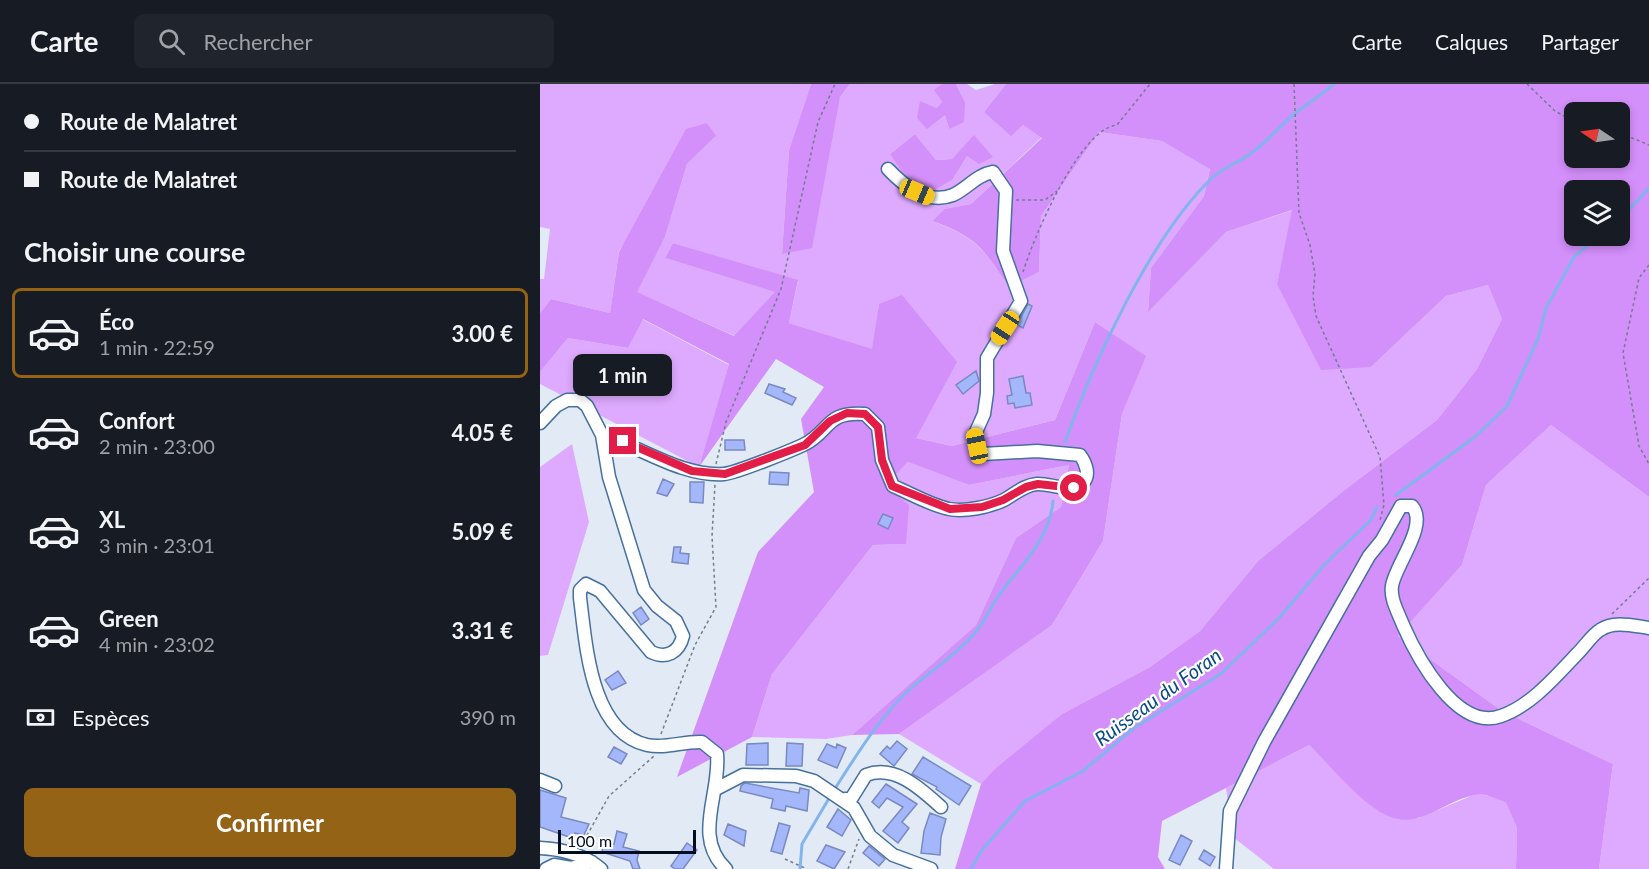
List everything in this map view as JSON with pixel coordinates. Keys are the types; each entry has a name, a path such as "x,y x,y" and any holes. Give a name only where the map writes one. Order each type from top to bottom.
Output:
{"street":[{"path":"602,435 692,471 725,474 805,445 830,421 847,413 865,414 878,427 882,460 892,486 950,509 982,507 1038,484 1074,488 1082,485 1087,477 1086,463 1080,455 1037,451 983,454 977,446 975,434 984,414 987,393 987,358 1021,301 1003,250 1006,191 993,172 981,174 953,195 930,198 904,187 888,169"},
{"path":"540,423 561,402 576,399 587,406 602,435 609,477 644,590 649,598 676,621 682,629 683,636 679,648 674,652 658,655 651,652 600,591 586,584 580,590 580,597 589,664 598,698 611,719 634,739 657,746 696,741 712,747 717,754 719,771 708,834 715,856 726,869"},
{"path":"1226,869 1230,811 1264,742 1368,556 1382,540 1401,506 1412,506 1416,511 1417,519 1412,541 1391,587 1393,600 1415,653 1450,699 1476,717 1500,717 1529,699 1601,629 1621,624 1649,628"},
{"path":"841,797 851,799 866,775 886,771 924,791 941,807"},
{"path":"716,789 743,775 796,776 826,787 854,808 864,828 893,855 931,869"},
{"path":"540,780 555,786"},
{"path":"540,848 566,850 597,865"},
{"path":"546,869 554,865 571,868 597,865"}],"path":[{"path":"576,855 591,823 609,796 654,757 695,645 716,608 712,536 715,473 726,422 781,289 818,122 835,84"},
{"path":"1022,274 1057,191 1081,153 1108,126 1117,125 1150,84"},
{"path":"1294,84 1299,213 1310,245 1315,274 1312,296 1316,316 1380,457 1384,505 1379,524"},
{"path":"1527,84 1555,111 1564,116"},
{"path":"1630,137 1649,145"},
{"path":"1005,201 1045,200 1057,191"},
{"path":"1649,265 1640,278 1623,354 1639,446 1649,464"},
{"path":"1601,629 1613,613 1649,578"},
{"path":"848,869 851,854 864,828"},
{"path":"785,859 807,869"}],"shaded area":[{"path":"540,84 811,84 789,150 782,254 840,97 850,84 942,84 935,91 942,102 935,109 945,115 949,129 965,102 956,84 967,84 976,90 995,84 1006,84 984,112 1023,125 1042,137 971,204 944,209 932,221 960,233 978,246 1009,287 1039,272 1041,216 1099,132 1162,141 1210,168 1204,196 1151,268 1148,311 1226,232 1293,210 1277,284 1371,367 1446,296 1488,285 1502,319 1477,369 1437,420 1342,492 1258,561 1200,631 1150,667 1062,714 981,784 899,734 1052,625 1103,541 1122,414 1145,356 1095,322 1055,420 952,446 916,438 879,304 873,350 789,323 798,281 673,243 665,258 776,292 735,336 636,292 665,237 687,164 715,137 707,123 619,251 610,313 551,299 540,313 540,279 544,279 550,229 540,227","holes":["915,134 936,160 952,159 974,136 967,156 953,179 890,154"]},
{"path":"811,84 850,84 840,97 812,248 782,254 789,150"},
{"path":"942,84 956,84 965,102 964,122 949,129 945,115 927,129 917,118 920,101 936,108 942,102 934,90"},
{"path":"1006,84 1649,84 1649,497 1551,425 1486,485 1462,565 1398,636 1502,711 1613,764 1599,869 1516,869 1517,828 1506,803 1495,798 1475,795 1453,802 1422,817 1411,819 1388,816 1367,803 1309,745 1162,821 1158,857 1165,869 955,869 981,784 995,769 1062,714 1150,667 1200,631 1258,561 1342,492 1437,420 1477,369 1502,319 1488,285 1446,296 1371,367 1321,370 1277,284 1292,210 1226,232 1148,312 1151,268 1204,196 1210,169 1162,141 1099,132 1041,216 1039,272 1009,287 985,253 970,239 932,221 944,209 971,204 1042,138 1023,125 1011,136 984,112"},
{"path":"707,123 716,136 687,164 665,237 637,292 734,336 775,292 665,258 673,243 798,280 789,323 872,349 879,304 902,295 957,362 916,438 952,446 1055,420 1095,322 1146,356 1122,414 1103,541 1052,625 899,734 852,735 976,625 1016,538 1061,507 1069,465 969,485 908,462 885,485 909,505 906,544 873,545 772,674 752,737 677,777 758,552 814,492 801,419 824,387 776,359 699,467 729,364 643,319 628,348 568,338 540,372 540,313 551,299 610,313 619,252 686,129"},
{"path":"915,134 936,160 952,159 974,135 993,157 979,164 967,156 953,179 931,192 910,183 890,154"},
{"path":"642,319 729,365 699,467 540,384 540,372 568,338 628,348"},
{"path":"1551,425 1649,497 1649,869 1599,869 1613,764 1502,711 1398,636 1462,565 1486,485"},
{"path":"572,444 589,522 548,655 540,656 540,467"},
{"path":"908,462 969,485 1069,465 1061,507 1016,538 976,625 852,735 826,739 752,737 772,674 873,545 906,544 884,485"},
{"path":"1309,745 1376,809 1419,818 1476,794 1491,796 1506,803 1517,828 1516,869 1274,869 1233,837 1226,788"}],"building":[{"path":"1028,304 1032,306 1023,328 1017,325"},
{"path":"976,371 979,381 963,394 956,385"},
{"path":"1023,376 1026,393 1030,393 1032,405 1015,408 1014,403 1008,404 1007,396 1012,395 1009,379"},
{"path":"769,384 785,389 783,392 796,398 792,405 765,393"},
{"path":"725,440 744,440 745,450 725,450"},
{"path":"770,472 789,473 788,485 769,484"},
{"path":"663,479 674,484 667,496 657,493"},
{"path":"690,482 704,482 703,503 690,502"},
{"path":"883,514 893,518 888,529 878,524"},
{"path":"674,547 681,547 680,553 689,554 688,564 672,562"},
{"path":"641,607 649,619 641,625 633,613"},
{"path":"618,671 626,683 612,690 605,680"},
{"path":"897,741 907,749 894,766 880,754 887,746 890,749"},
{"path":"768,743 768,765 746,765 747,744"},
{"path":"787,743 803,744 802,766 786,766"},
{"path":"827,744 836,748 837,744 846,748 837,768 818,760"},
{"path":"614,747 627,754 621,764 608,757"},
{"path":"923,757 971,786 959,805 936,789 937,787 912,774"},
{"path":"745,783 799,793 800,788 809,790 807,811 786,806 785,811 771,808 773,799 740,791 741,786"},
{"path":"886,784 917,804 902,822 909,828 898,843 883,831 903,807 887,798 879,808 872,802"},
{"path":"540,790 566,798 561,817 589,824 584,835 575,833 572,838 540,827"},
{"path":"838,809 851,820 842,836 827,827"},
{"path":"930,813 946,819 941,837 940,855 921,853 924,831"},
{"path":"779,823 790,826 782,854 771,851"},
{"path":"728,824 746,831 744,846 724,835"},
{"path":"617,831 627,834 623,847 639,851 637,860 640,869 633,869 630,861 602,852 604,842 614,844"},
{"path":"1181,835 1192,841 1180,865 1169,860"},
{"path":"687,843 697,850 683,869 675,869 671,866"},
{"path":"826,845 845,852 834,869 817,861"},
{"path":"869,846 885,859 879,866 863,853"},
{"path":"1204,850 1215,857 1210,866 1199,859"}],"waterway":[{"path":"1065,442 1091,376 1126,302 1146,266 1189,203 1212,178 1256,150 1294,114 1334,84"},
{"name":"Ruisseau du Foran","path":"1630,209 1649,188"},
{"name":"Ruisseau du Foran","path":"1396,495 1476,436 1507,406 1538,339 1546,308 1574,257 1587,246"},
{"path":"834,790 887,713 916,684 967,642 978,629 999,595 1033,552 1046,528 1053,501"},
{"name":"Ruisseau du Foran","path":"971,869 982,850 1025,801 1083,771 1134,728 1222,673 1279,618 1324,565 1371,520 1377,507"},
{"path":"800,869 802,844 831,795"}],"route":[{"path":"623,441 692,471 725,474 805,445 830,421 847,413 865,414 878,427 882,460 892,486 950,509 982,507 1038,484 1074,488"}]}
